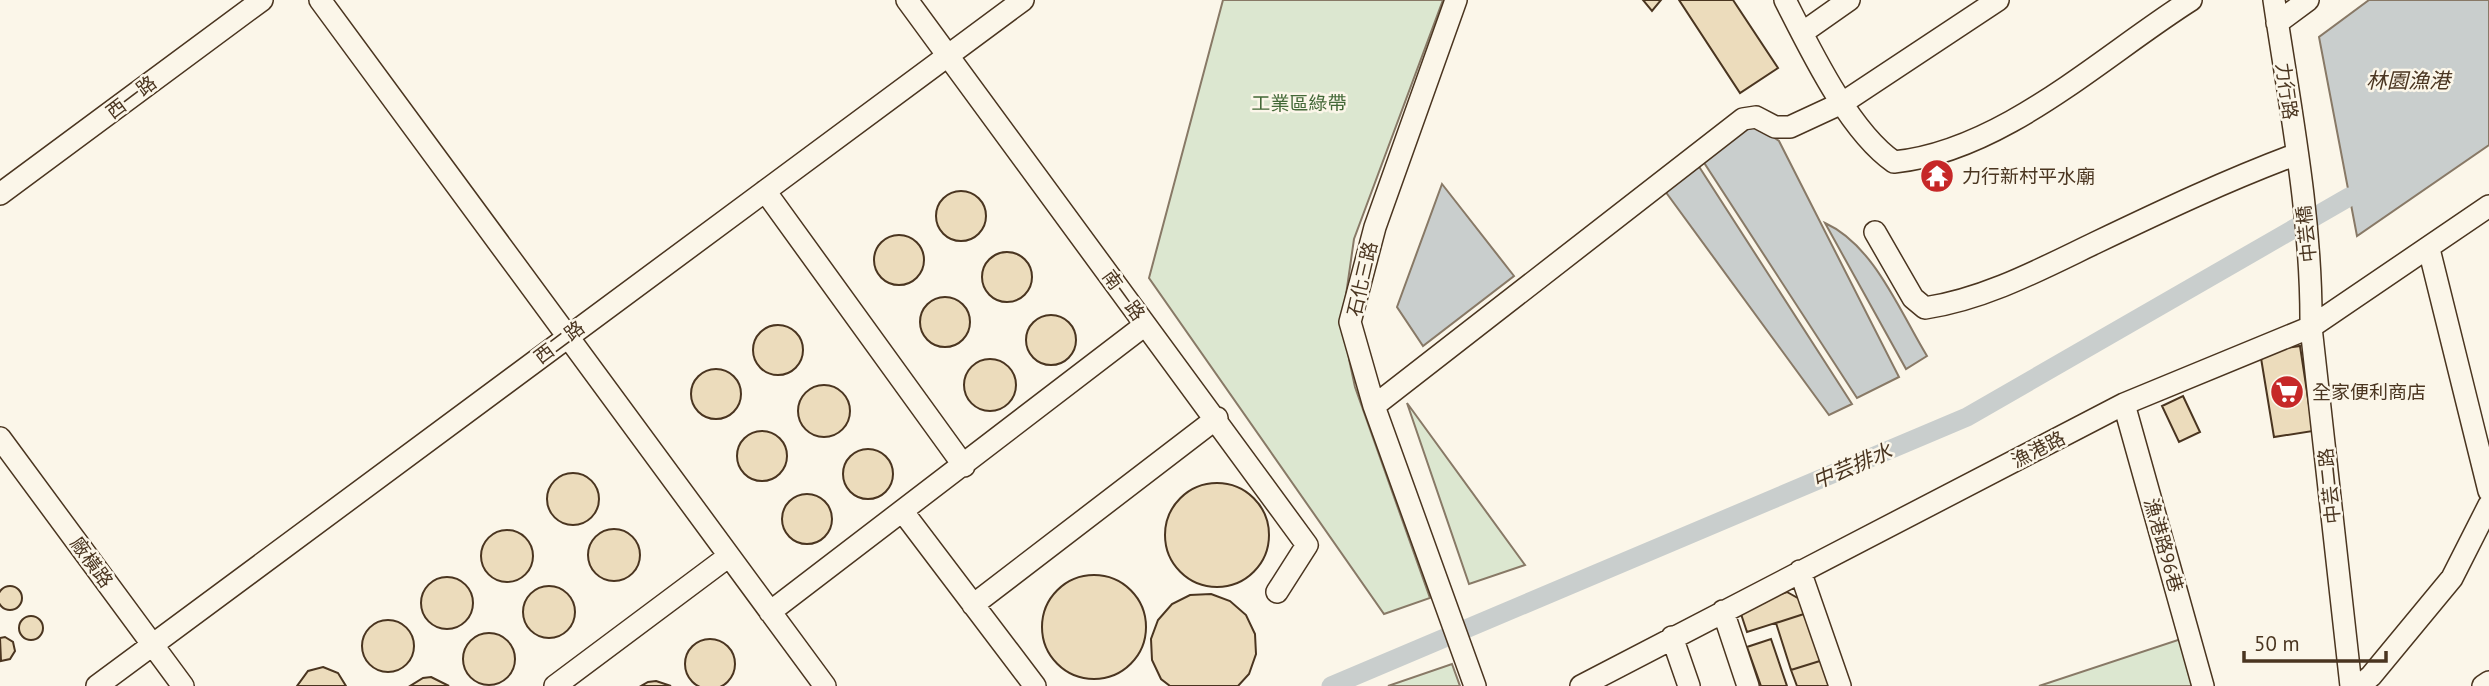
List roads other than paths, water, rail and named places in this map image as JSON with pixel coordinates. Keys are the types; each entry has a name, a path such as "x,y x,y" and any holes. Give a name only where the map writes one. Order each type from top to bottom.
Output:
{"street":[{"name":"西一路","path":"0,194 262,0"},
{"path":"320,0 825,686"},
{"name":"南一路","path":"907,0 1217,418 1307,545 1277,592"},
{"name":"西二路","path":"97,686 1023,0"},
{"name":"石化三路","path":"1456,0 1375,227 1350,321 1374,406 1446,598 1474,683"},
{"path":"1786,0 1802,33 1875,149 1894,162 1919,160 2001,127 2191,0"},
{"path":"1802,33 1849,0"},
{"path":"1374,406 1743,119 1756,117 1776,127 1790,127 1844,102 1998,0"},
{"name":"力行路","path":"2274,0 2301,181"},
{"path":"2277,23 2308,0"},
{"path":"1875,232 1913,298 1925,308 1956,304 2028,276 2227,180 2297,154"},
{"name":"中芸橋","path":"2301,181 2311,286"},
{"path":"765,191 964,466"},
{"name":"漁港路","path":"1581,686 1608,679 1672,637 2124,404 2311,327 2489,206"},
{"path":"2429,249 2489,491"},
{"name":"中芸二路","path":"2311,286 2311,327 2351,686"},
{"path":"770,612 1146,325"},
{"name":"漁港路96巷","path":"2124,404 2203,686"},
{"path":"973,605 1217,418"},
{"name":"廠橫路","path":"0,438 183,686"},
{"path":"2359,686 2371,676 2452,578 2489,505"},
{"path":"903,512 1035,686"},
{"path":"555,686 729,556"},
{"path":"1800,571 1840,686"},
{"path":"1723,611 1748,686"},
{"path":"1672,637 1689,686"},
{"path":"2483,686 2489,682"}],"water":[{"name":"林園漁港","path":"2369,0 2489,0 2489,145 2357,236 2319,37"},
{"path":"1753,123 1779,141 1899,377 1857,398 1701,158"},
{"path":"1698,165 1852,404 1829,415 1665,191"},
{"path":"1442,184 1514,276 1423,346 1397,307"},
{"path":"1825,223 1842,233 1872,263 1927,356 1906,369"}],"waterway":[{"name":"中芸排水","path":"1331,686 1967,417 2349,197"}],"place":[{"name":"力行新村平水廟","path":"1937,176"},
{"name":"全家便利商店","path":"2287,392"}],"park label":[{"name":"工業區綠帶","path":"1299,103"}]}
